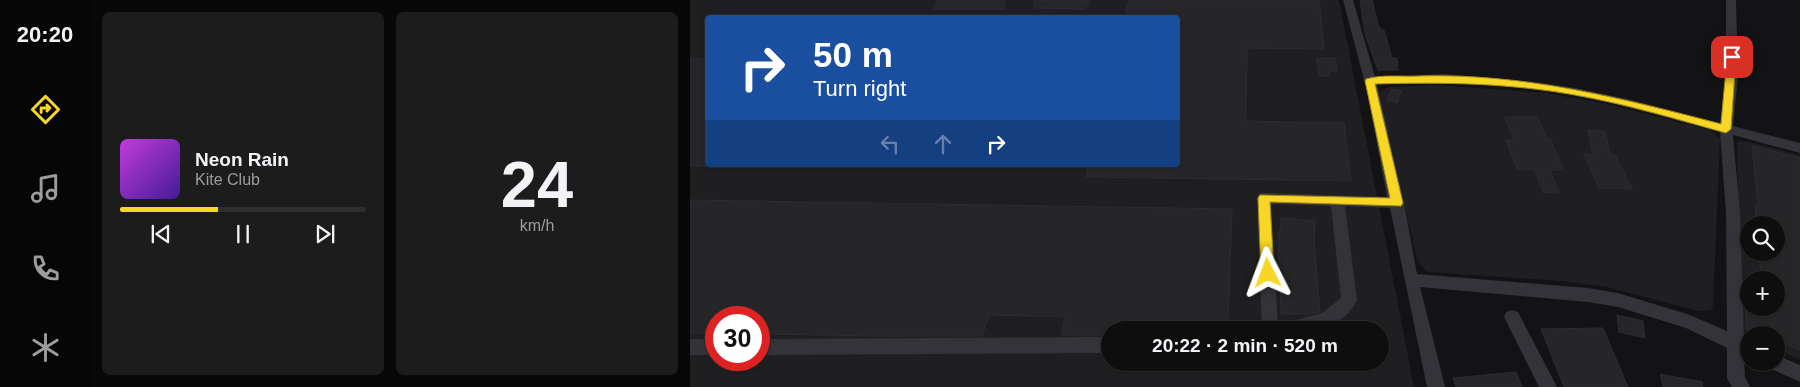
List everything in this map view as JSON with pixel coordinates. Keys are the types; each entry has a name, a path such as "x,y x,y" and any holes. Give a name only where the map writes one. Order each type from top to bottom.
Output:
{"street":[{"path":"1348,0 1370,81 1397,203 1411,280 1436,387"},
{"path":"1732,0 1732,76 1726,129 1733,213 1736,378 1742,387"},
{"path":"1370,81 1445,78 1527,85 1575,92 1627,103 1800,148"},
{"path":"1270,321 1264,198 1397,203"},
{"path":"1319,321 1331,318 1343,310 1349,300 1337,201"},
{"path":"1411,280 1588,295 1618,300 1690,322 1740,346"},
{"path":"1512,317 1548,387"},
{"path":"770,347 1101,345"},
{"path":"690,347 705,347"},
{"path":"1785,367 1800,374"}],"shaded area":[{"path":"690,0 1339,0 1414,387 690,387"},
{"path":"1437,85 1546,93 1602,103 1711,130 1720,139 1713,306 1710,310 1698,311 1607,287 1560,281 1428,272 1417,260 1379,92 1388,87"},
{"path":"1741,140 1800,155 1800,360 1785,353 1785,326 1740,326 1739,328 1737,142"}],"building":[{"path":"938,0 1004,0 1005,9 933,9"},
{"path":"1034,0 1089,0 1085,9 1034,8"},
{"path":"1129,0 1319,0 1324,49 1247,48 1246,121 1344,123 1351,181 1086,177 1088,167 1180,167 1180,15 1125,15"},
{"path":"1360,0 1372,0 1378,24 1381,30 1384,30 1392,58 1397,58 1398,70 1378,70 1365,34"},
{"path":"1317,58 1335,58 1337,71 1329,71 1328,76 1319,76"},
{"path":"690,59 705,59 705,166 690,166"},
{"path":"1392,89 1401,91 1397,103 1387,100"},
{"path":"1505,117 1537,117 1548,140 1551,140 1563,170 1550,170 1559,193 1543,192 1535,170 1517,169 1506,140 1514,140"},
{"path":"1588,130 1605,132 1610,155 1615,155 1632,189 1599,188 1584,154 1593,155"},
{"path":"1752,146 1800,158 1800,350 1785,344 1785,326 1746,326 1746,316 1785,316 1785,271 1760,271 1760,261 1785,261 1785,216 1756,216 1755,205 1758,206"},
{"path":"690,200 1232,209 1228,321 1101,321 1101,335 1061,335 1065,317 989,315 982,336 770,334 770,306 705,306 705,333 690,333"},
{"path":"1281,218 1315,221 1314,240 1320,312 1281,314 1278,232 1280,232"},
{"path":"1617,315 1643,321 1645,338 1619,332"},
{"path":"1603,328 1628,387 1564,387 1541,329"},
{"path":"1516,372 1522,387 1456,387 1453,378"},
{"path":"1660,374 1703,382 1702,387 1663,387"}],"route":[{"path":"1268,273 1264,198 1397,203 1370,81 1445,78 1527,85 1575,92 1627,103 1726,129 1732,76 1732,57"}]}
